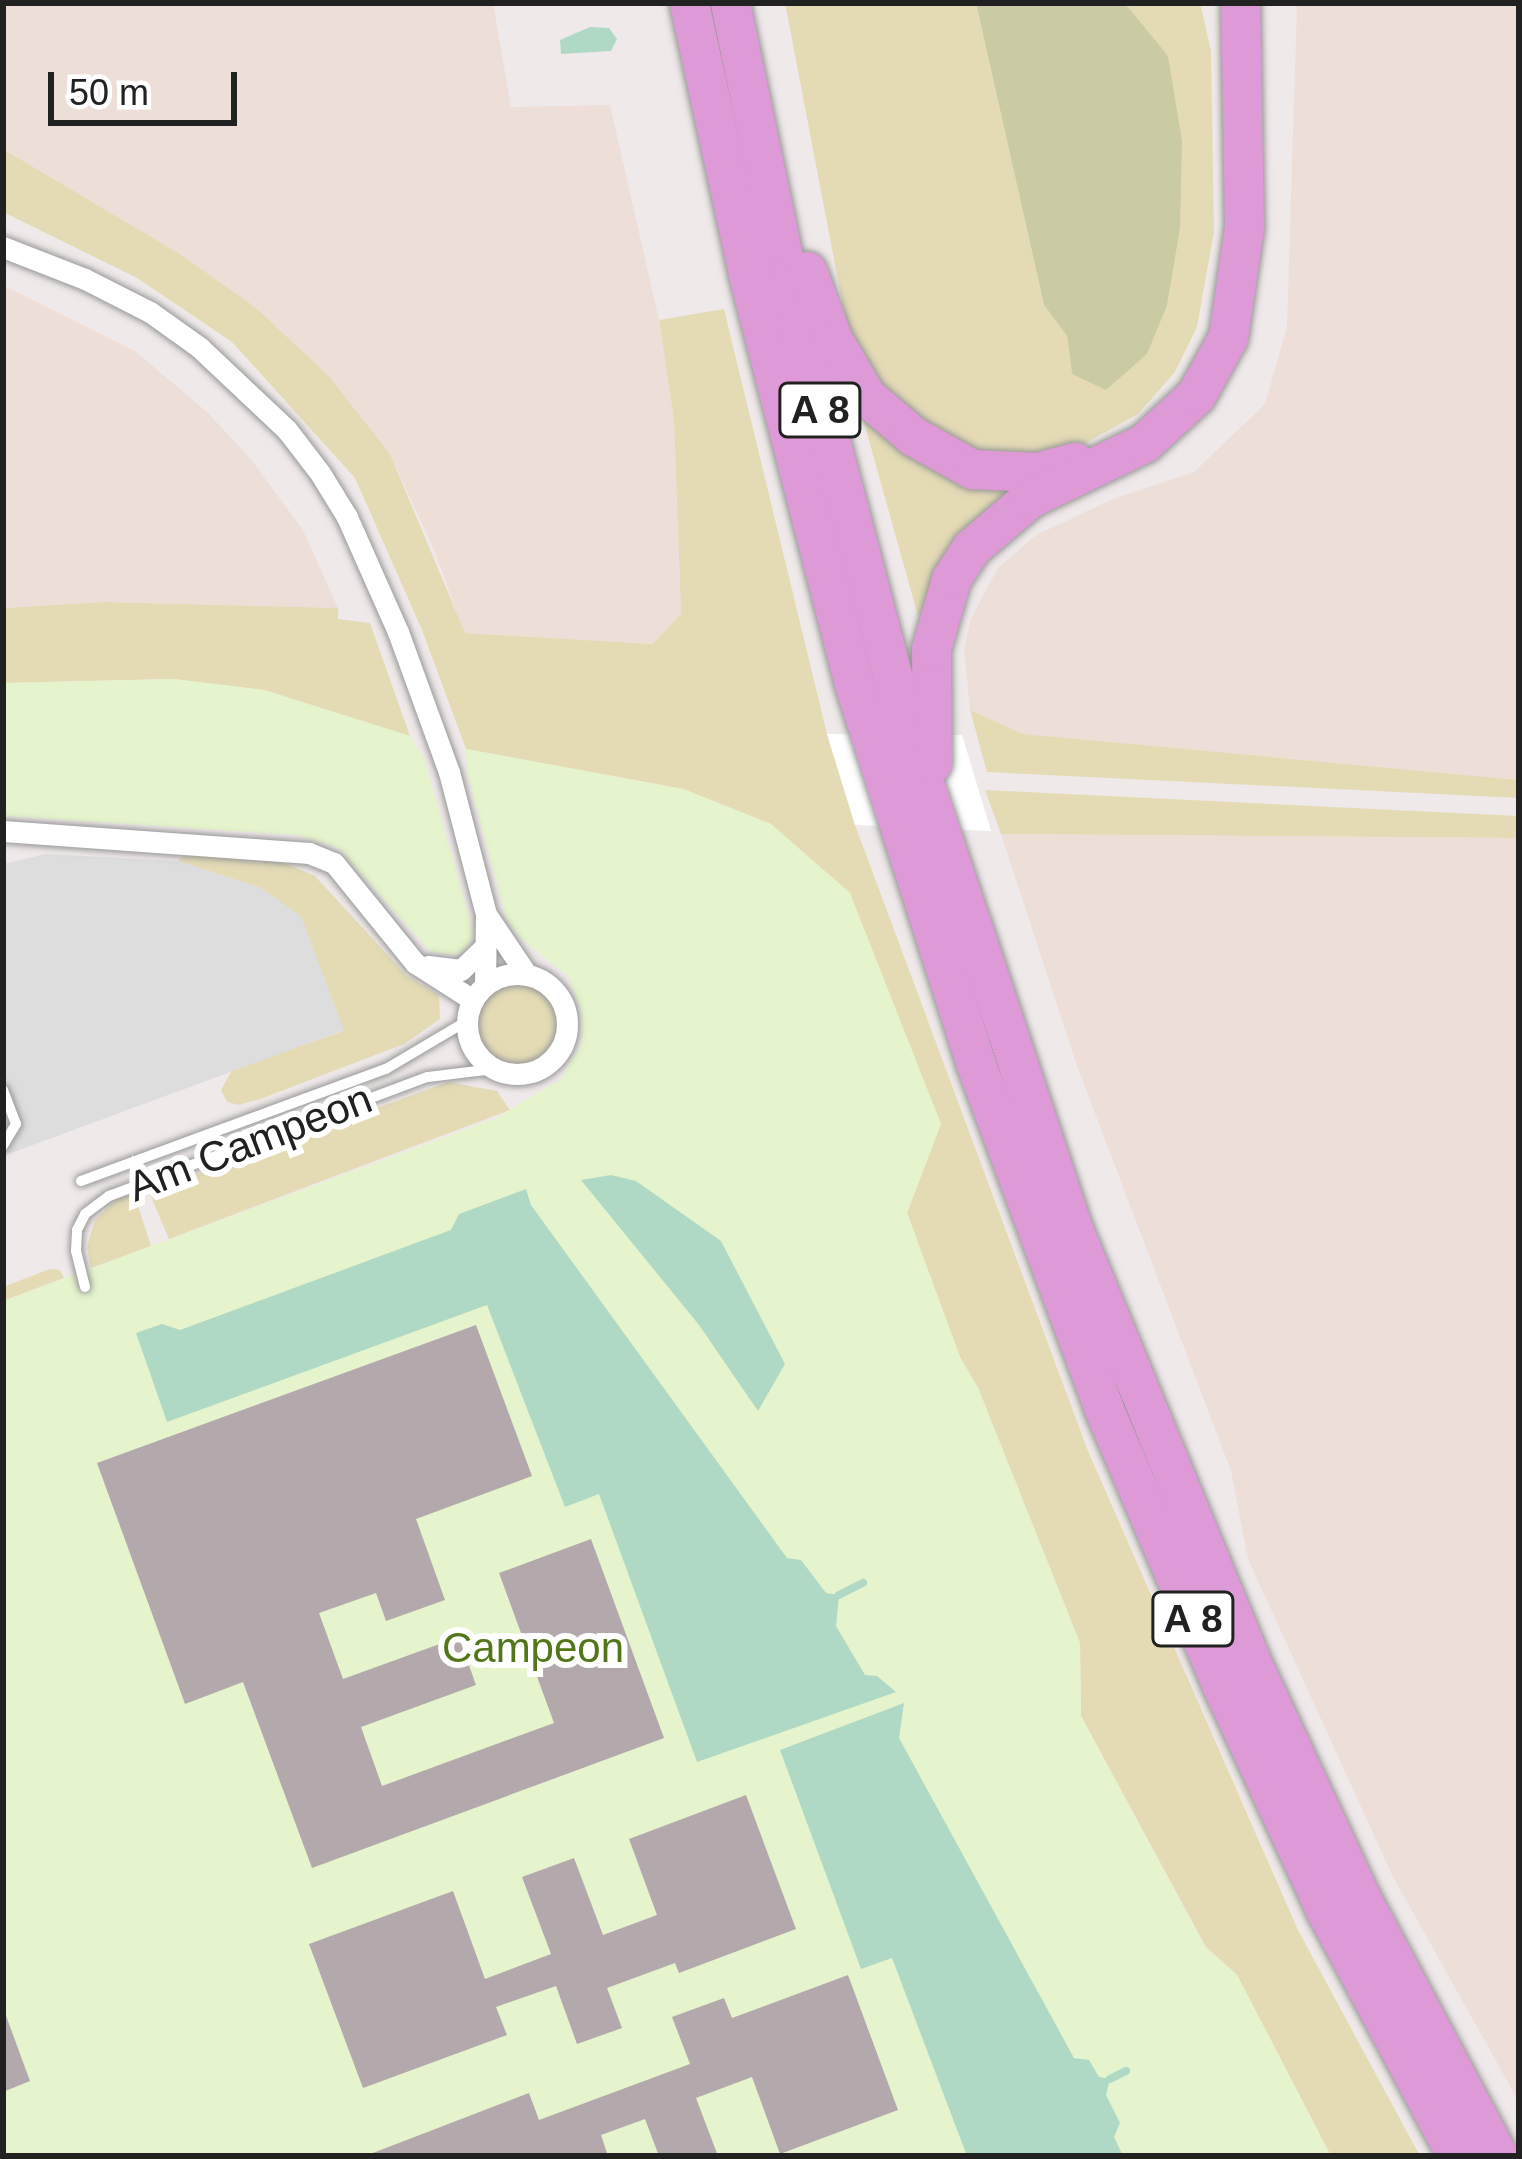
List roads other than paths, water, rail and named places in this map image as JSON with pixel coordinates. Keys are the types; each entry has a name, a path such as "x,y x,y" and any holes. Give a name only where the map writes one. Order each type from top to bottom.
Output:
{"highway":[{"name":"A 8","path":"689,3 759,317 868,734 916,828 1186,1513 1362,1900 1498,2156"},
{"name":"A 8","path":"730,3 808,366 919,735"},
{"path":"916,828 919,735 938,610 971,548 1030,499 1144,443 1196,395 1217,363 1234,310 1244,226 1240,3"},
{"path":"746,82 811,283 833,340 866,396 913,436 972,469 1037,472 1144,443"},
{"name":"A 8","path":"916,828 1037,1237 1153,1528 1326,1911 1457,2156"}],"street":[{"path":"3,248 150,312 244,386 286,430 338,502 398,632 449,772 486,914 527,975 555,992 564,1006 565,1037 559,1052 533,1072 494,1069 469,1040 486,914"},
{"path":"3,831 309,853 344,874 415,963 475,1002"},
{"path":"415,963 461,970 483,949"},
{"path":"475,1002 505,976 527,975"}],"lane":[{"name":"Am Campeon","path":"81,1181 386,1069 475,1002"},
{"name":"Am Campeon","path":"85,1287 76,1251 77,1230 85,1214 109,1196 428,1077 494,1069"},
{"path":"3,1090 16,1124 3,1146"}],"waterway":[{"path":"839,1595 863,1583"},
{"path":"1110,2079 1126,2071"}],"park label":[{"name":"Campeon","path":"533,1648"}]}
